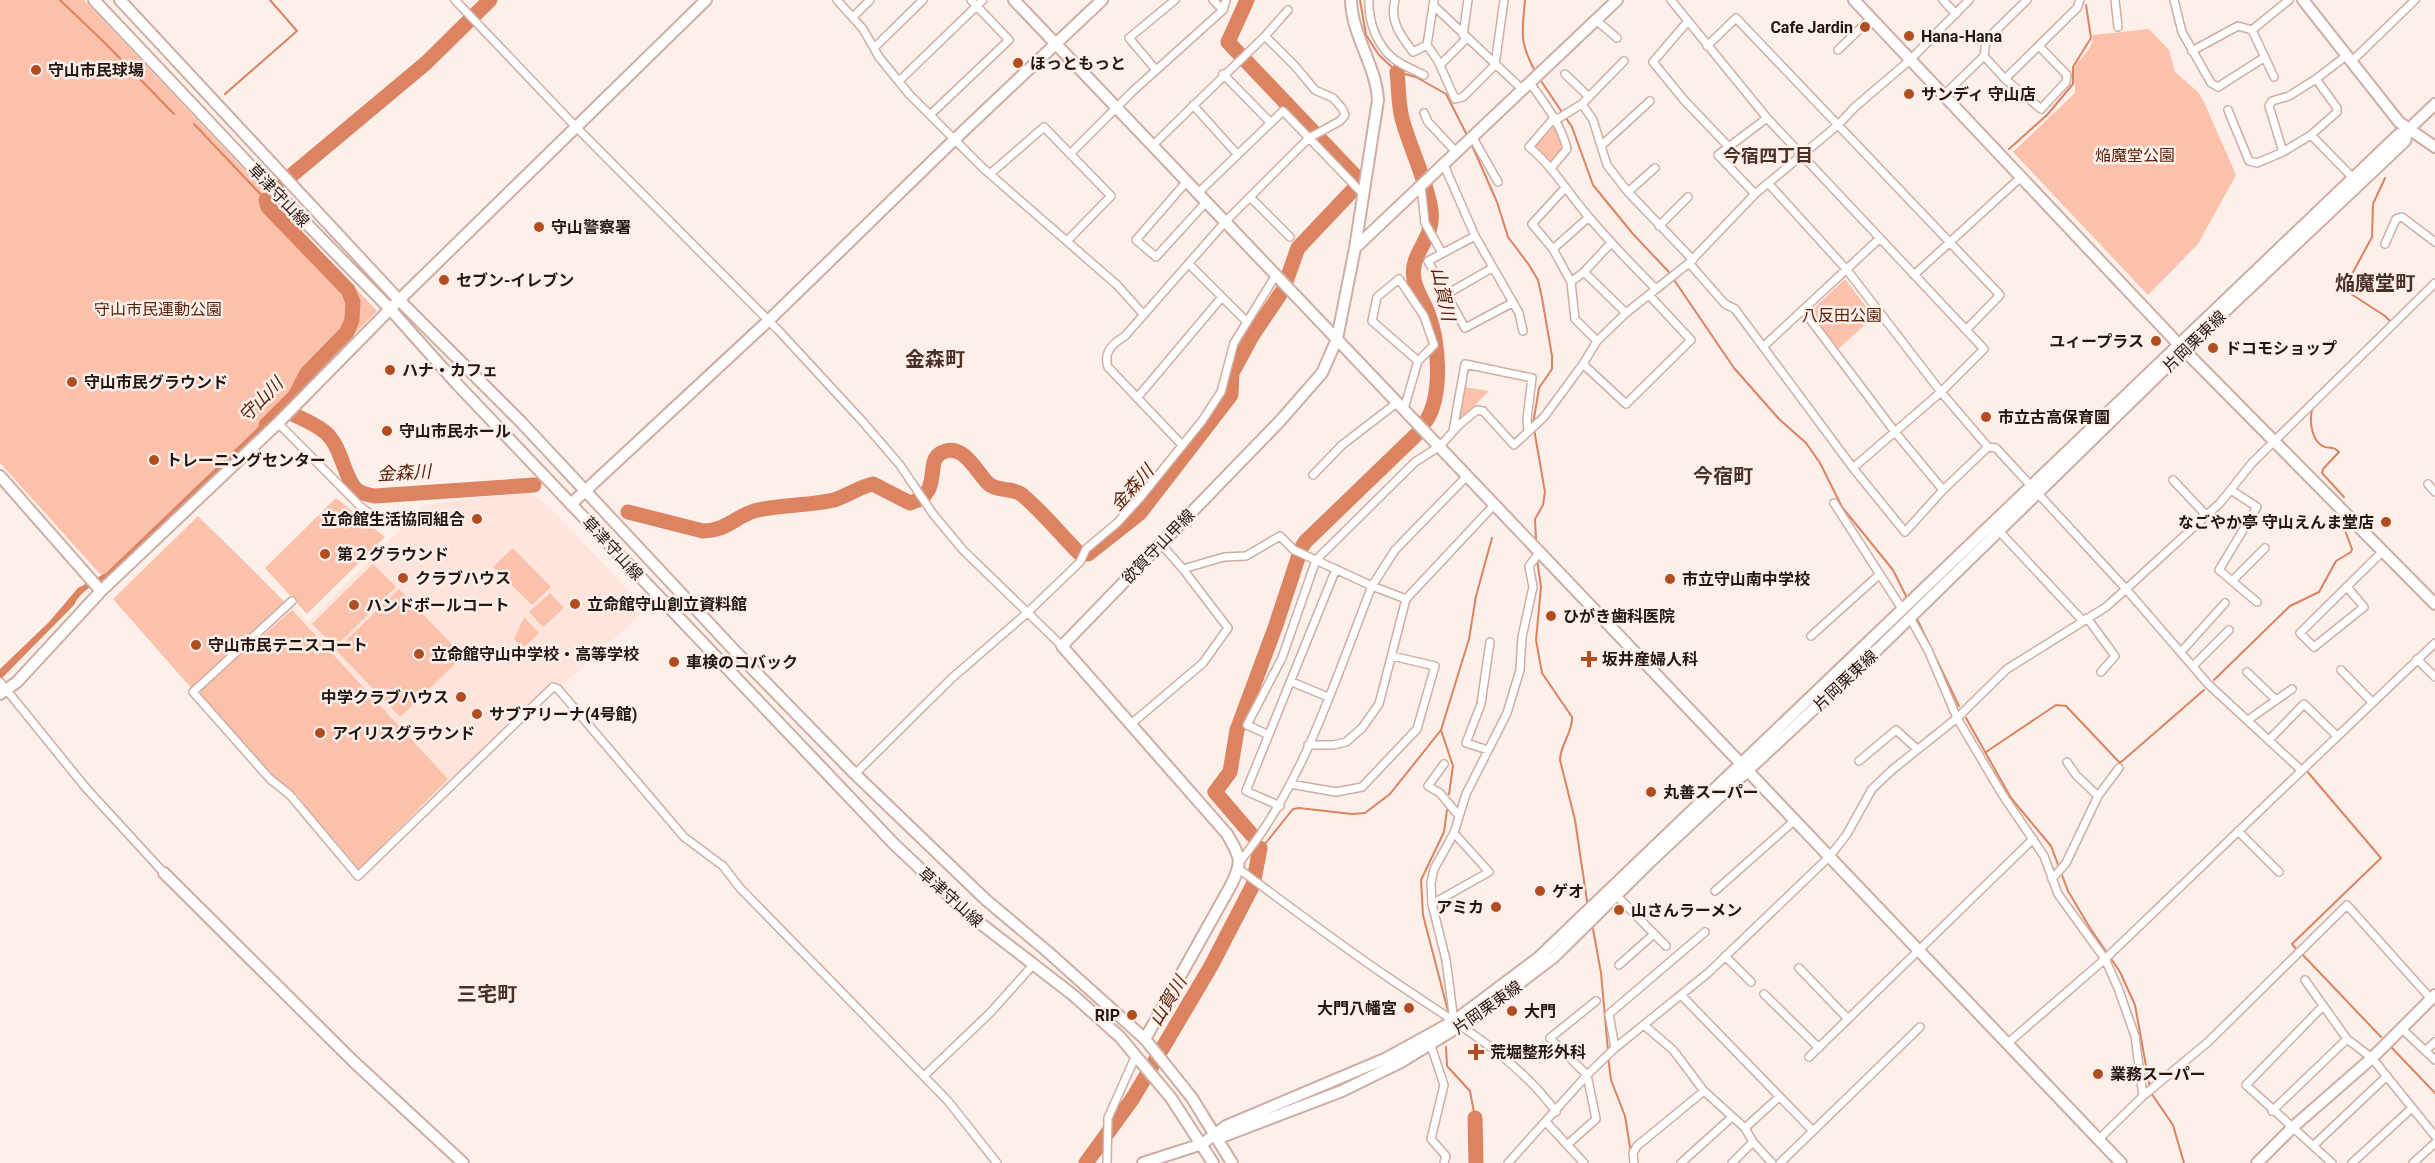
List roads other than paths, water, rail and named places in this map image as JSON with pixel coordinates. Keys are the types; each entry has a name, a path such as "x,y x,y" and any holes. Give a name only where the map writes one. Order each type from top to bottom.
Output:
{"main road":[{"name":"草津守山線","path":"94,0 262,178 391,310 457,384 894,844 967,913 1088,1008 1136,1055 1172,1098 1213,1163"},
{"name":"草津守山線","path":"120,0 399,300 521,422 734,650 855,774 986,900 1145,1039 1192,1098 1232,1163"},
{"path":"2,688 17,682 101,591 281,421 399,300 706,0"},
{"path":"1014,0 2121,1163"},
{"path":"571,504 768,321 1102,0"},
{"name":"欲賀守山甲線","path":"1062,646 1322,373 1337,339 1377,115 1378,91 1354,26 1351,0"},
{"path":"1354,248 1617,0"},
{"path":"1854,0 2181,346 2435,604"},
{"path":"2303,0 2387,109 2408,130 2435,147"},
{"name":"片岡栗東線","path":"1202,1144 1216,1136 1226,1126 1387,1058 1457,1023 1500,999 1554,957 1907,604 2034,490 2353,178 2399,134 2408,130 2435,104"},
{"name":"片岡栗東線","path":"2181,346 2405,141 2408,130"},
{"path":"0,476 101,591"},
{"name":"片岡栗東線","path":"1216,1136 1224,1136 1342,1091 1431,1046 1538,958 1922,607 1999,531 2034,490"},
{"path":"1062,646 1227,834 1240,865 1145,1039"},
{"path":"164,873 353,1061 462,1163"},
{"path":"2257,1163 2293,1127 2372,1058 2433,997"},
{"path":"1143,1163 1202,1144"}],"street":[{"path":"455,0 576,127 768,321 885,448 902,468 933,514 963,550 1062,646"},
{"path":"837,0 853,17 875,47 879,57 899,81 955,139 990,174 1117,285 1144,315"},
{"path":"853,17 870,0"},
{"path":"875,47 923,0"},
{"path":"899,81 974,3 983,0"},
{"path":"1156,70 1129,38 1175,0"},
{"path":"1213,0 1223,10"},
{"path":"1070,154 1156,70 1223,10 1226,0"},
{"path":"1369,0 1368,15 1379,42 1393,59 1424,75"},
{"path":"1395,0 1397,31 1413,52 1427,45"},
{"path":"1440,65 1465,36 1468,0"},
{"path":"1433,2 1427,45 1440,65 1455,99 1463,97 1495,64 1504,0"},
{"path":"1671,0 1767,117 1984,349 1941,392 1853,468"},
{"path":"1943,0 1956,14"},
{"path":"1269,735 1247,725 1282,658 1316,560 1415,462 1440,446 1477,410 1484,411 1514,445 1539,422 1583,364 1597,341 1626,313 1691,261 1755,194 1803,157 1855,107 1910,60 1969,0"},
{"path":"1944,95 1984,56 1986,40 2027,0"},
{"path":"2005,79 2077,8 2080,0"},
{"path":"2115,0 2118,27"},
{"path":"2174,0 2182,32 2211,83 2218,87 2265,57"},
{"path":"2252,30 2289,0"},
{"path":"2283,152 2269,106 2272,101 2289,96 2349,59 2415,0"},
{"path":"1433,2 1465,36 1495,64 1527,86 1557,118 1567,149 1552,168"},
{"path":"931,114 1009,40 974,3"},
{"path":"1153,145 1223,74 1265,36 1288,10"},
{"path":"1707,46 1736,18 2000,295 1966,330"},
{"path":"1838,50 1871,18"},
{"path":"1596,20 1617,38"},
{"path":"1688,21 1653,62 1684,100 1728,146"},
{"path":"2192,51 2238,27 2252,30"},
{"path":"2252,30 2274,77"},
{"path":"1182,445 1108,367 1106,362 1111,346 1125,336 1225,222 1309,138 1340,121 1345,115 1333,98 1314,90 1295,66 1265,36"},
{"path":"1984,56 2005,79 2041,109 2066,82 2067,75 2039,46"},
{"path":"1624,61 1582,105 1557,118 1529,147 1552,168 1564,188 1611,243 1656,289"},
{"path":"1223,74 1270,122"},
{"path":"1565,74 1589,97"},
{"path":"2228,110 2249,161 2257,163 2283,152 2311,135 2337,112 2337,108 2316,79"},
{"path":"1601,146 1650,101"},
{"path":"1193,105 1237,154"},
{"path":"1582,105 1593,120 1607,165 1628,192 1691,261 1725,304 1735,309 1853,468 1905,532 1943,490 1988,447"},
{"path":"1198,193 1283,111 1364,195"},
{"path":"1424,113 1428,122 1456,153"},
{"path":"1755,194 1718,155 1767,117"},
{"path":"990,174 1044,127 1111,196 1067,241"},
{"path":"2311,135 2353,178"},
{"path":"1473,138 1498,182"},
{"path":"1444,165 1475,236 1519,313 1523,332"},
{"path":"1628,192 1655,168"},
{"path":"1914,275 2021,177"},
{"path":"1187,181 1136,240 1156,257 1207,201"},
{"path":"1768,183 1847,270 1941,392 1988,447 1996,448 2126,589 2208,684 2301,770"},
{"path":"1421,186 1425,223 1442,253"},
{"path":"1564,188 1532,224 1552,249 1571,282 1575,319 1597,341"},
{"path":"1250,197 1290,237"},
{"path":"1659,226 1688,197"},
{"path":"1552,249 1589,217"},
{"path":"2385,244 2396,219 2402,217 2435,242"},
{"path":"1475,236 1428,261 1465,328 1512,303"},
{"path":"1764,346 1879,239"},
{"path":"1571,282 1584,272 1611,243"},
{"path":"1189,264 1248,322"},
{"path":"1447,294 1492,268"},
{"path":"1584,272 1626,313"},
{"path":"855,774 952,678 1027,613 1080,562 1086,549 1117,523 1182,445 1221,393 1234,343 1276,275"},
{"path":"1313,475 1342,445 1401,406 1418,361 1434,345 1424,316 1399,279 1377,297 1372,321 1418,361"},
{"path":"1508,1163 1587,1075 1613,1050 1725,956 1830,856 1847,834 1872,789 1917,749 1957,718 2007,669 2085,619 2126,589 2206,515 2252,463 2276,442 2435,283"},
{"path":"1583,364 1626,404 1691,340 1649,295"},
{"path":"1137,398 1222,297"},
{"path":"1803,310 1895,432 1943,490"},
{"path":"1453,432 1465,364 1532,378 1527,419 1530,430"},
{"path":"281,421 362,508 384,523"},
{"path":"1467,476 1395,550 1372,586 1308,745 1280,806 1240,865 1390,979 1457,1023 1528,1080 1542,1093 1556,1112"},
{"path":"2173,480 2206,515"},
{"path":"2427,483 2435,492"},
{"path":"2230,490 2257,507 2219,570 2257,602"},
{"path":"1834,503 1880,574 1907,604"},
{"path":"1308,745 1333,745 1346,742 1362,728 1379,704 1406,599 1494,506"},
{"path":"1999,531 2085,619 2115,656 2101,672"},
{"path":"1183,569 1224,557 1246,556 1280,536 1294,550 1406,599"},
{"path":"1131,724 1203,663 1228,628 1161,544"},
{"path":"2232,581 2265,548"},
{"path":"2347,587 2364,607 2314,647 2300,633 2383,551"},
{"path":"1457,1023 1446,960 1432,904 1431,883 1434,869 1454,833 1466,794 1507,713 1520,670 1522,637 1533,587 1529,566 1539,553"},
{"path":"1280,806 1246,791 1336,569"},
{"path":"1811,636 1880,574"},
{"path":"292,601 193,692 270,780 290,795 358,876 553,687 558,689 684,837 723,866 740,888 948,1101 997,1163"},
{"path":"2181,652 2225,603"},
{"path":"1910,618 1928,650 1957,718 2002,794 2044,856 2058,894 2105,959 2135,1036 2143,1096"},
{"path":"2193,666 2229,630"},
{"path":"1488,750 1466,743 1481,704 1490,642"},
{"path":"2008,1043 2105,959 2372,702 2419,661 2435,643"},
{"path":"1290,784 1336,792 1362,787 1417,729 1435,666 1392,656"},
{"path":"2419,661 2435,677"},
{"path":"2342,670 2372,702"},
{"path":"2247,672 2276,700"},
{"path":"1292,682 1328,697"},
{"path":"2,688 121,828 164,873"},
{"path":"2248,720 2292,689"},
{"path":"2269,740 2304,704 2337,736"},
{"path":"1859,761 1896,730 1917,749"},
{"path":"2067,762 2076,775 2098,796"},
{"path":"1444,764 1428,786 1440,793 1459,816"},
{"path":"2052,879 2067,863 2098,796 2119,768"},
{"path":"1715,891 1795,820"},
{"path":"2238,831 2278,873"},
{"path":"1432,904 1490,872 1454,833"},
{"path":"1809,1057 2033,839"},
{"path":"1617,896 1666,946"},
{"path":"2099,1139 2143,1096 2208,1042 2348,905 2433,997"},
{"path":"1613,1050 1609,1014 1705,932"},
{"path":"1619,965 1654,934"},
{"path":"1725,956 1751,982"},
{"path":"924,1076 990,1013 1033,964"},
{"path":"1799,968 1848,1019"},
{"path":"2305,980 2347,1039 2372,1058 2435,1136"},
{"path":"1764,994 1819,1048"},
{"path":"1681,995 1813,1131"},
{"path":"1567,1145 1596,1119 1587,1075 1551,1038 1596,1001"},
{"path":"2323,1006 2246,1085 2332,1163"},
{"path":"1644,1025 1673,1050 1704,1091 1744,1128 1772,1163"},
{"path":"1780,1163 1870,1078 1878,1065 1920,1027"},
{"path":"2401,1028 2435,1060"},
{"path":"2272,1111 2347,1039"},
{"path":"2426,1050 2435,1042"},
{"path":"1431,1046 1444,1085 1431,1139 1446,1156 1444,1163"},
{"path":"1107,1163 1108,1118 1136,1055"},
{"path":"2314,1145 2386,1076"},
{"path":"1634,1163 1633,1153 1637,1146 1704,1091"},
{"path":"1744,1128 1779,1097"},
{"path":"2352,1163 2412,1108"},
{"path":"1681,1163 1732,1117"},
{"path":"1546,1122 1584,1163"},
{"path":"1732,1163 1753,1142"},
{"path":"2413,1163 2435,1143"}],"waterway":[{"path":"60,0 174,114"},
{"name":"守山川","path":"225,94 297,31 270,0"},
{"path":"266,425 295,396 307,373 347,332 352,320 353,302 348,290 268,207 266,200 280,185 426,63 490,0"},
{"name":"金森川","path":"628,512 703,531 725,526 754,511 834,500 873,484 910,503 927,492 936,457 949,450 963,455 990,485 1021,494 1079,553 1088,554 1140,513 1231,395 1232,373 1252,336 1283,290 1298,248 1352,191 1359,180 1228,42 1247,0"},
{"path":"1360,0 1366,35 1379,55 1397,72 1416,77 1446,94 1467,135"},
{"path":"1525,0 1524,45 1536,73"},
{"path":"2009,149 2047,115 2073,84 2073,67 2091,38 2086,5"},
{"name":"山賀川","path":"1397,72 1401,116 1426,188 1431,210 1429,230 1413,270 1418,292 1432,325 1437,353 1435,397 1426,421"},
{"path":"1539,78 1572,127 1593,185 1633,234 1668,271 1734,368 1779,419 1806,443 1820,463 1842,507 1893,570 1907,598"},
{"name":"守山川","path":"194,124 266,200"},
{"path":"1471,143 1497,202 1508,237 1538,280 1542,298 1552,356 1552,369 1539,388 1533,424"},
{"path":"2385,178 2373,204 2372,237 2352,274 2348,292 2385,316 2396,327"},
{"name":"金森川","path":"282,409 310,422 331,438 353,485 357,490 366,494 375,496 534,485"},
{"path":"2312,410 2311,426 2314,437 2321,445 2334,448 2339,452 2322,473 2344,497"},
{"path":"1534,429 1545,492 1543,505 1535,519 1536,540"},
{"name":"山賀川","path":"1302,547 1418,433"},
{"path":"2214,680 2290,606 2319,592 2336,561 2351,552 2352,549 2343,525"},
{"path":"1261,849 1293,809 1365,813 1390,794 1441,730 1469,639 1476,596 1492,538"},
{"name":"山賀川","path":"1252,835 1215,792 1230,772 1237,730 1299,555"},
{"path":"1537,559 1541,587 1536,640 1542,673 1572,717 1571,728 1560,760 1575,820 1587,901"},
{"path":"1916,617 1959,706"},
{"path":"1986,752 2056,705 2066,706 2120,763 2204,690"},
{"path":"1966,718 2011,798 2051,846 2068,891 2120,972 2135,1005 2150,1088"},
{"path":"1441,730 1453,766 1449,794"},
{"path":"2297,950 2292,944 2381,858 2306,770 2308,769"},
{"path":"1447,810 1444,832 1421,880 1423,915 1449,1015"},
{"name":"山賀川","path":"1086,1163 1133,1098 1211,966 1253,885 1260,848"},
{"path":"1593,929 1601,973 1608,1051"},
{"path":"2301,953 2381,1037"},
{"path":"1446,1047 1447,1066 1470,1091 1475,1118"},
{"path":"2391,1047 2435,1093"},
{"path":"1608,1056 1611,1080 1625,1116 1631,1153"},
{"path":"2151,1093 2173,1125 2184,1163"},
{"path":"1475,1118 1476,1163"}],"place":[{"name":"Cafe Jardin","path":"1865,27"},
{"name":"Hana-Hana","path":"1909,36"},
{"name":"ほっともっと","path":"1018,63"},
{"name":"守山市民球場","path":"36,70"},
{"name":"サンディ 守山店","path":"1909,94"},
{"name":"守山警察署","path":"539,227"},
{"name":"セブン-イレブン","path":"444,280"},
{"name":"ユィープラス","path":"2156,341"},
{"name":"ドコモショップ","path":"2213,348"},
{"name":"ハナ・カフェ","path":"390,370"},
{"name":"守山市民グラウンド","path":"72,382"},
{"name":"市立古高保育園","path":"1986,417"},
{"name":"守山市民ホール","path":"387,431"},
{"name":"トレーニングセンター","path":"154,460"},
{"name":"立命館生活協同組合","path":"477,519"},
{"name":"なごやか亭 守山えんま堂店","path":"2386,522"},
{"name":"第２グラウンド","path":"325,554"},
{"name":"クラブハウス","path":"403,578"},
{"name":"市立守山南中学校","path":"1670,579"},
{"name":"立命館守山創立資料館","path":"575,604"},
{"name":"ハンドボールコート","path":"354,605"},
{"name":"ひがき歯科医院","path":"1551,616"},
{"name":"守山市民テニスコート","path":"196,645"},
{"name":"立命館守山中学校・高等学校","path":"419,654"},
{"name":"坂井産婦人科","path":"1589,659"},
{"name":"車検のコバック","path":"674,662"},
{"name":"中学クラブハウス","path":"461,697"},
{"name":"サブアリーナ(4号館)","path":"477,714"},
{"name":"アイリスグラウンド","path":"320,733"},
{"name":"丸善スーパー","path":"1651,792"},
{"name":"ゲオ","path":"1540,891"},
{"name":"アミカ","path":"1496,907"},
{"name":"山さんラーメン","path":"1619,910"},
{"name":"大門八幡宮","path":"1409,1008"},
{"name":"大門","path":"1512,1011"},
{"name":"RIP","path":"1132,1015"},
{"name":"荒堀整形外科","path":"1476,1052"},
{"name":"業務スーパー","path":"2098,1074"}],"district":[{"name":"今宿四丁目","path":"1768,156"},
{"name":"焔魔堂町","path":"2375,283"},
{"name":"金森町","path":"935,359"},
{"name":"今宿町","path":"1723,476"},
{"name":"三宅町","path":"487,994"}],"park label":[{"name":"焔魔堂公園","path":"2135,155"},
{"name":"守山市民運動公園","path":"158,309"},
{"name":"八反田公園","path":"1842,315"}]}
